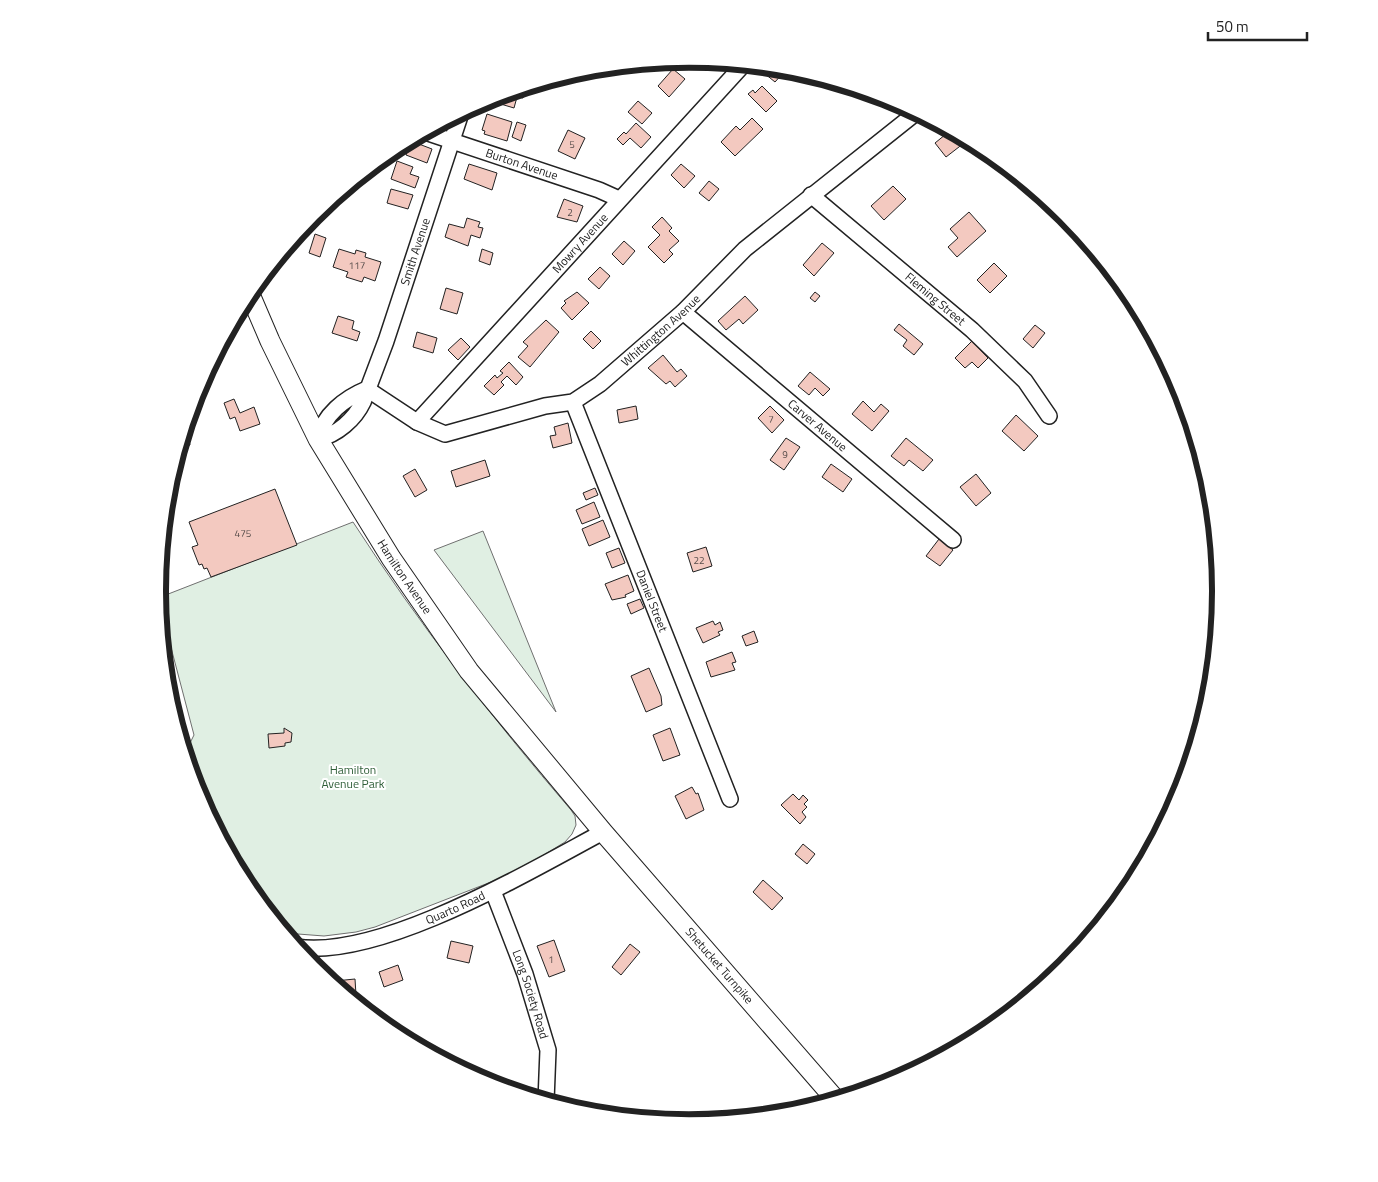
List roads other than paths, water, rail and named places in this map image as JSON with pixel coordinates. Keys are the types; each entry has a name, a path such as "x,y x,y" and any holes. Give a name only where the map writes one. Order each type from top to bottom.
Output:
{"main road":[{"name":"Hamilton Avenue","path":"253,301 278,359 318,439 390,558 435,624 504,715 603,832"},
{"name":"Shetucket Turnpike","path":"603,832 831,1095"}],"street":[{"name":"Mowry Avenue","path":"417,422 738,70"},
{"name":"Whittington Avenue","path":"366,389 417,422 445,434 545,406 573,402 600,384 683,312 745,249 911,117"},
{"name":"Smith Avenue","path":"318,439 336,432 355,414 364,402 366,389 386,341 458,121"},
{"name":"Burton Avenue","path":"433,135 599,190 619,199"},
{"name":"Fleming Street","path":"811,195 972,330 1025,381 1049,416"},
{"name":"Carver Avenue","path":"683,312 953,540"},
{"name":"Daniel Street","path":"573,402 730,799"},
{"name":"Quarto Road","path":"306,947 336,947 377,937 431,918 493,891 603,832"},
{"name":"Long Society Road","path":"493,891 525,974 548,1050 546,1095"}],"park label":[{"name":"Hamilton Avenue Park","path":"353,777"}]}
